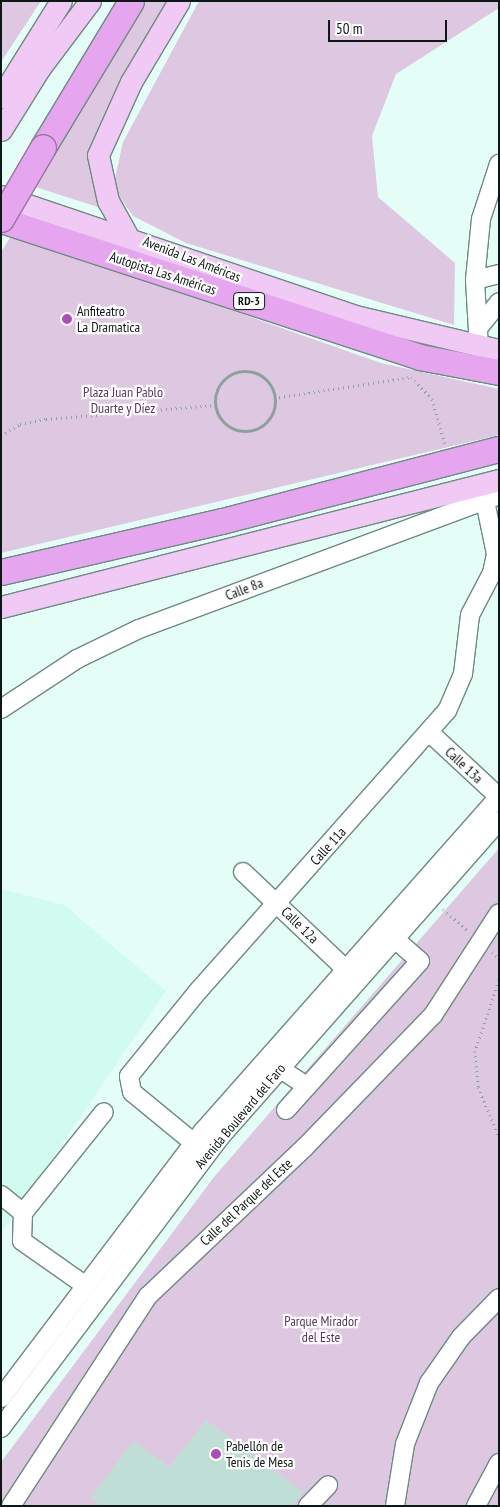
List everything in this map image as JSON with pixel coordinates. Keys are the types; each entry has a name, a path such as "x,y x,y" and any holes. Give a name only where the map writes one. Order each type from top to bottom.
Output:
{"highway":[{"path":"1,219 131,1"},
{"name":"Autopista Las Américas","path":"1,219 420,357 499,372"},
{"path":"1,572 499,449"}],"main road":[{"path":"1,97 61,1"},
{"path":"3,126 39,69 90,1"},
{"path":"127,235 108,201 98,155 131,82 179,1"},
{"name":"Avenida Las Américas","path":"1,196 127,235 359,317 489,349"},
{"path":"1,607 499,480"}],"street":[{"path":"489,349 480,326 476,280 480,219 499,164"},
{"path":"476,280 499,274"},
{"path":"480,326 499,302"},
{"name":"Calle 8a","path":"1,709 77,660 139,629 492,498"},
{"name":"Calle 11a","path":"194,1143 132,1092 129,1076 277,903 429,732 454,698 463,674 470,615 492,574 495,537 492,498"},
{"name":"Calle 13a","path":"429,732 499,797"},
{"name":"Avenida Boulevard del Faro","path":"1,1428 221,1136 279,1068 351,974 499,797"},
{"name":"Avenida Boulevard del Faro","path":"1,1398 194,1143 351,974 394,938 499,821"},
{"name":"Calle 12a","path":"243,872 351,974"},
{"name":"Calle del Parque del Este","path":"11,1506 148,1296 305,1147 433,1015 499,912"},
{"path":"286,1110 420,961 394,938"},
{"path":"279,1068 307,1086"},
{"path":"86,1286 22,1240 23,1213 104,1112"},
{"path":"1,1195 23,1213"},
{"path":"395,1506 405,1444 429,1383 461,1337 499,1298"},
{"path":"476,1506 499,1463"},
{"path":"308,1506 328,1485"}],"path":[{"path":"242,372 267,381 274,398 271,416 248,431 230,428 215,405 225,379 242,372"},
{"path":"274,398 411,377 432,399 450,462"},
{"path":"1,436 20,424 46,419 215,405"},
{"path":"430,897 499,958"},
{"path":"499,980 475,1051 478,1088 499,1137"}],"shaded area":[{"path":"1,889 64,905 166,991 1,1234"}],"green space":[{"path":"1,1 41,1 1,62"},
{"path":"139,1 174,1 104,122 101,208 32,186"},
{"path":"199,1 499,1 499,8 396,74 372,136 378,197 455,263 454,325 186,243 133,216 113,187 123,142"},
{"name":"Plaza Juan Pablo Duarte y Díez","path":"13,233 381,363 499,389 499,435 1,553 1,252"},
{"name":"Parque Mirador del Este","path":"499,848 499,1506 1,1506 1,1462 214,1177"}],"building":[{"name":"Pabellón de Tenis de Mesa","path":"206,1420 303,1492 292,1506 101,1506 91,1498 133,1441 169,1467"}],"place":[{"name":"Anfiteatro La Dramatica","path":"67,319"},
{"name":"Pabellón de Tenis de Mesa","path":"216,1454"}]}
